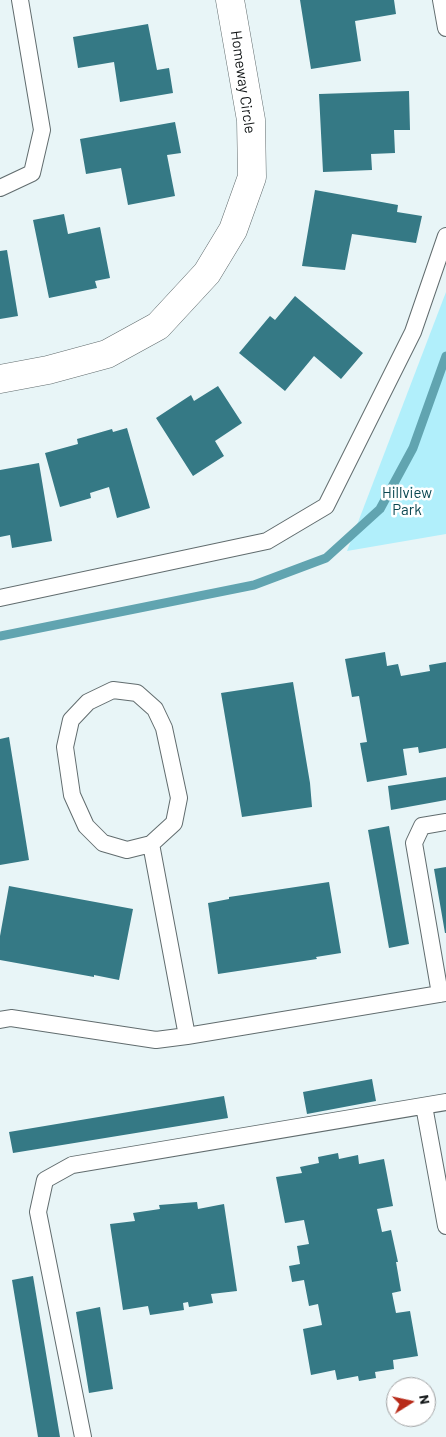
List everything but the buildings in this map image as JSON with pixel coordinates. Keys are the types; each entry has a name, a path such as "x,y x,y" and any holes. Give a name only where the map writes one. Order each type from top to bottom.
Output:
{"street":[{"name":"Homeway Circle","path":"0,379 48,370 107,354 158,326 208,274 233,230 252,177 251,120 230,0"}],"lane":[{"path":"0,188 32,172 42,130 20,0"},
{"path":"441,0 446,28"},
{"path":"0,598 268,541 326,506 413,332 446,236"},
{"path":"113,690 136,693 155,709 164,728 179,798 174,823 151,844 127,850 103,843 86,826 72,795 65,747 71,720 88,702 113,690"},
{"path":"0,1020 12,1018 156,1040 443,993 414,843 422,826 446,822"},
{"path":"151,844 187,1036"},
{"path":"83,1437 38,1212 45,1180 72,1164 446,1102"},
{"path":"424,1106 446,1226"}],"green space":[{"name":"Hillview Park","path":"446,292 446,534 347,551"}],"waterway":[{"path":"0,636 254,585 326,558 380,509 413,448 446,356"}]}
